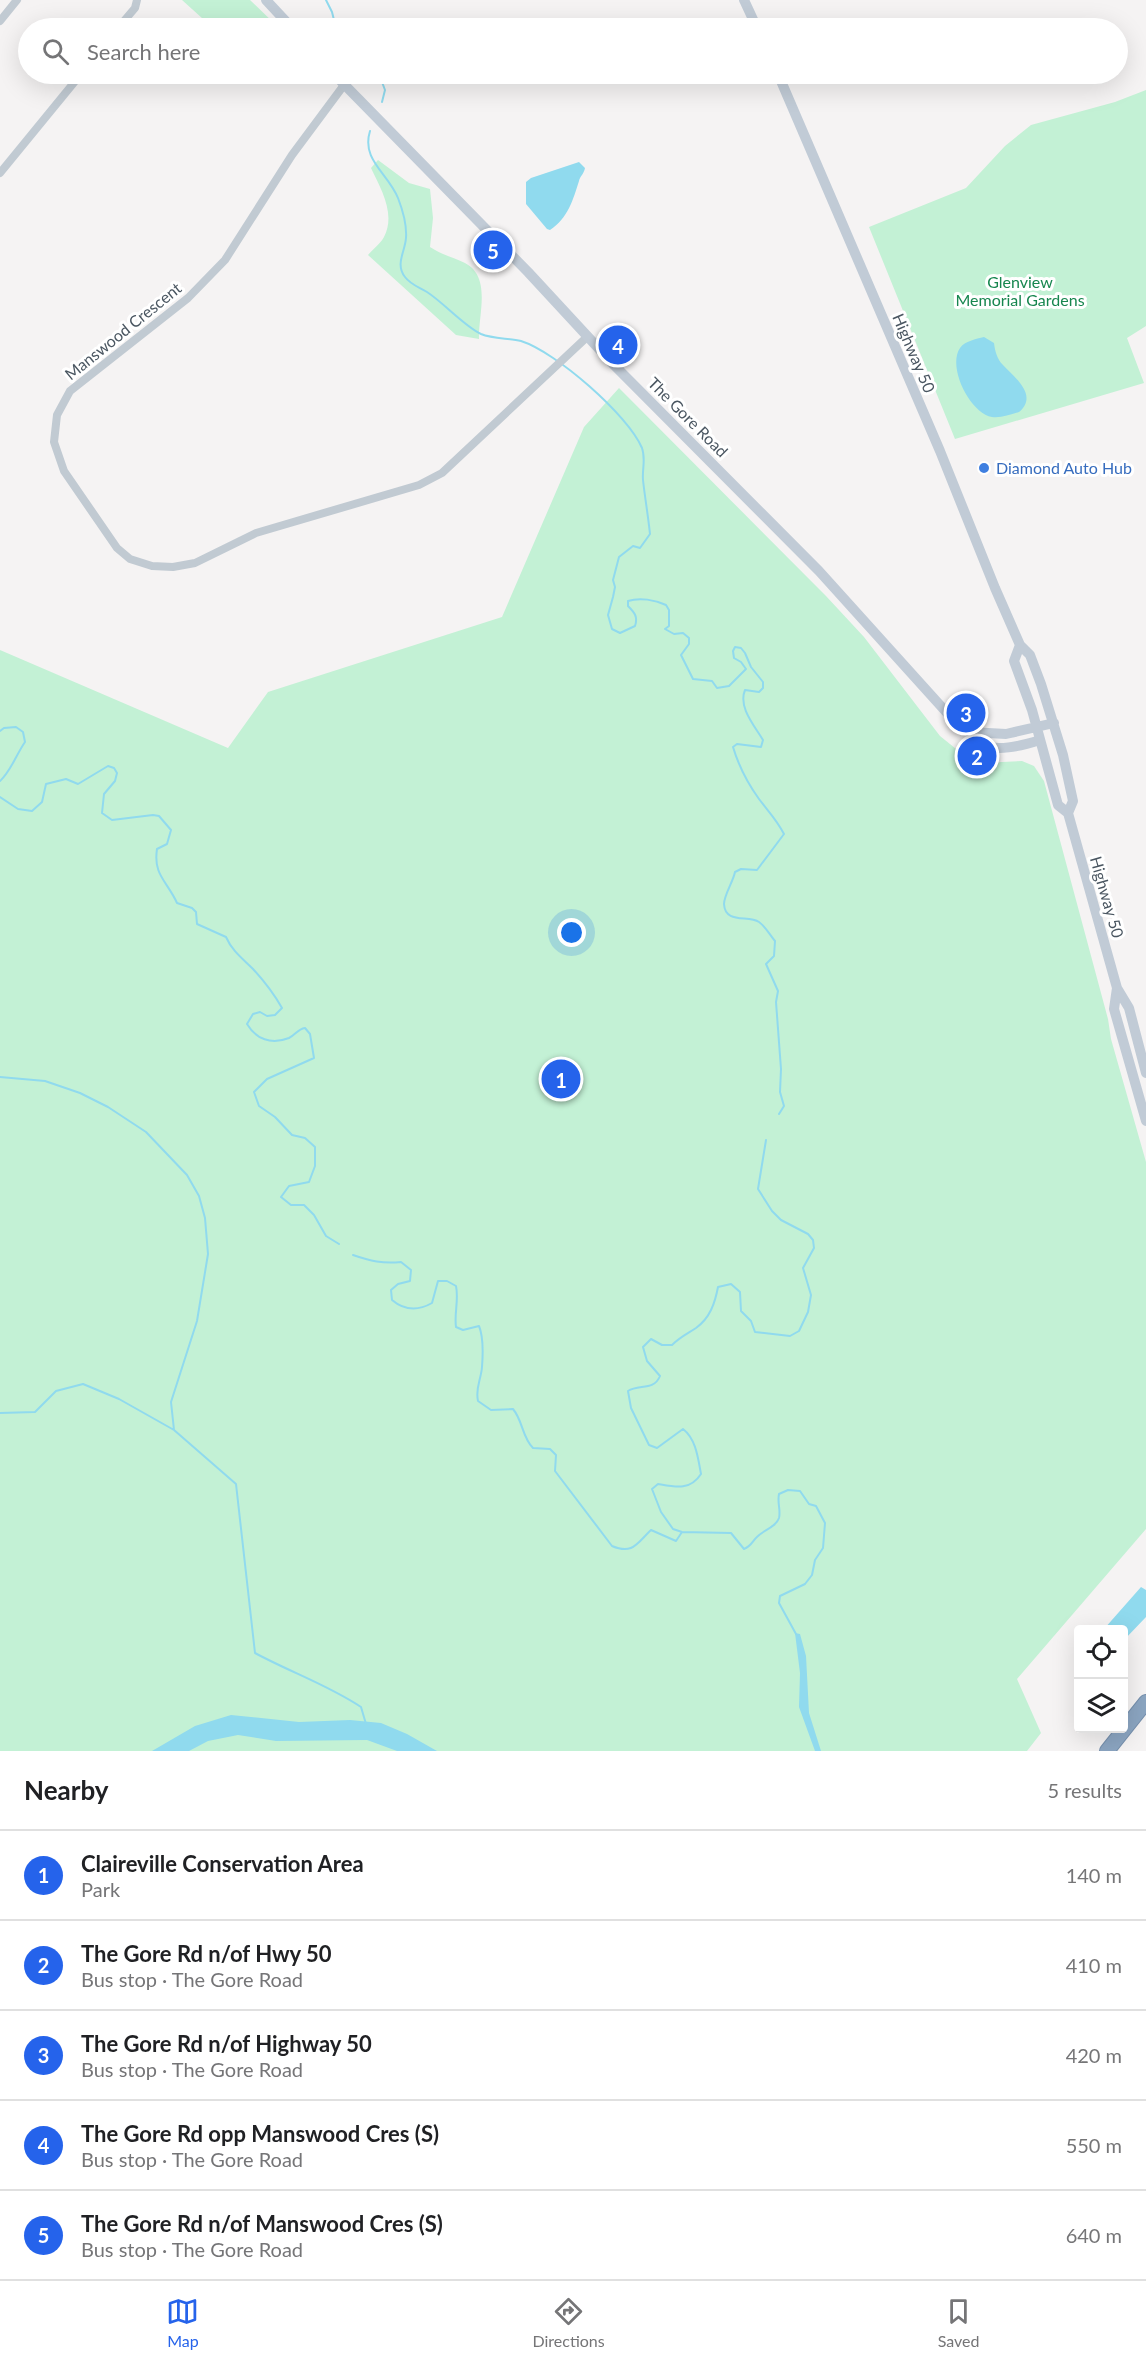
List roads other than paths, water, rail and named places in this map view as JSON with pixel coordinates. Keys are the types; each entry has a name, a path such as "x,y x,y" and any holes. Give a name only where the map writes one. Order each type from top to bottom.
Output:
{"highway":[{"path":"1107,1751 1146,1702"}],"main road":[{"path":"266,0 283,18"},
{"path":"744,0 752,18"},
{"name":"Highway 50","path":"782,84 940,452 995,588 1020,645 1030,656 1054,723 1073,801 1068,813"},
{"name":"The Gore Road","path":"344,85 528,272 587,337 819,571 948,714 970,732 977,745 993,748 1016,747 1040,740"},
{"name":"Highway 50","path":"1020,645 1014,661 1037,727 1058,805 1068,813 1117,988 1129,1008 1144,1055 1146,1073"},
{"path":"970,732 1006,734 1054,723"},
{"name":"Highway 50","path":"1117,988 1114,1010 1146,1121"}],"street":[{"path":"0,21 17,0"},
{"path":"126,18 135,8 137,0"},
{"path":"0,173 73,84"},
{"name":"Manswood Crescent","path":"344,85 292,155 225,260 188,298 70,391 57,415 54,442 64,471 117,548 130,559 152,566 173,567 195,563 256,533 419,485 442,473 587,337"},
{"path":"1128,1060 1144,1055"}],"water":[{"path":"579,162 585,168 569,208 556,225 550,230 547,229 526,204 526,182 531,178"},
{"path":"984,337 994,343 999,360 1026,393 1025,406 1019,412 999,417 984,414 976,407 963,388 956,366 960,348 968,342"},
{"path":"1141,1587 1146,1590 1146,1617 1128,1636 1128,1625 1108,1625"},
{"path":"795,1633 800,1634 806,1656 809,1713 821,1751 815,1751 799,1707 800,1673"},
{"path":"231,1715 299,1722 350,1720 381,1723 437,1751 397,1751 367,1740 276,1741 238,1735 208,1741 189,1751 152,1751 195,1726"}],"waterway":[{"path":"326,0 334,18"},
{"path":"382,102 385,90 383,84"},
{"path":"370,131 368,141 372,158 394,189 403,213 406,238 401,267 407,280 434,297 481,334 521,341 553,358 607,403 634,434 642,448 643,480 650,534 640,548 633,546 619,557 608,615 612,629 620,633 635,626 636,618 628,606 628,601 642,599 662,603 669,610 669,626 665,629 674,634 683,633 689,638 689,644 681,655 693,679 712,681 717,688 729,686 746,669 734,658 735,647 741,648 751,667 763,682 763,688 759,692 745,690 743,696 748,716 763,740 761,747 737,744 733,747 747,780 784,834 757,870 741,869 735,872 724,904 725,910 733,917 759,922 775,941 774,956 766,964 778,991 776,1002 781,1069 780,1092 784,1106 779,1114"},
{"path":"0,731 4,728 16,727 23,732 25,742 0,781"},
{"path":"0,797 18,809 32,811 42,802 46,784 66,779 78,784 108,766 114,768 117,773 115,781 104,794 102,813 112,820 159,816 171,830 167,844 157,849 156,858 159,872 177,903 192,908 196,912 197,924 226,937 235,951 265,983 282,1008 275,1015 267,1016 260,1012 253,1014 247,1024 259,1037 270,1041 289,1038 305,1028 310,1034 314,1058 267,1079 254,1092 259,1106 275,1117 292,1135 305,1138 315,1147 315,1166 309,1182 289,1186 281,1197 291,1205 304,1205 314,1215 326,1236 339,1244"},
{"path":"0,1077 45,1081 80,1093 108,1107 146,1132 187,1175 199,1196 205,1218 208,1254 197,1321 171,1402 174,1430"},
{"path":"766,1140 758,1189 772,1211 781,1220 808,1234 813,1240 814,1248 803,1268 811,1295 808,1312 799,1331 790,1336 755,1332 751,1321 741,1311 740,1292 731,1284 718,1287 711,1310 696,1328 672,1345 662,1345 651,1339 643,1347 647,1361 660,1376 654,1384 628,1391 631,1408 649,1445 657,1448 683,1429 691,1438 696,1449 701,1474 697,1479 687,1485 676,1487 658,1484 652,1489 661,1512 673,1529 682,1532 731,1533 744,1549 773,1526 779,1518 779,1494 788,1490 800,1491 809,1504 816,1506 825,1523 823,1548 815,1560 812,1575 805,1584 780,1596 779,1603 796,1634"},
{"path":"353,1255 388,1263 401,1262 411,1270 410,1281 398,1284 391,1290 392,1300 407,1308 417,1308 432,1303 438,1281 447,1281 456,1286 456,1327 463,1330 479,1326 482,1336 478,1401 491,1410 513,1409 529,1444 533,1448 550,1449 556,1455 555,1471 612,1546 630,1548 651,1530 676,1541 682,1532"},
{"path":"0,1413 35,1412 56,1391 83,1384 119,1399 174,1430 236,1484 255,1653 361,1707 366,1724"}],"place":[{"name":"The Gore Rd n/of Manswood Cres (S)","path":"493,250"},
{"name":"The Gore Rd opp Manswood Cres (S)","path":"618,345"},
{"name":"Diamond Auto Hub","path":"984,468"},
{"name":"The Gore Rd n/of Highway 50","path":"966,713"},
{"name":"The Gore Rd n/of Hwy 50","path":"977,756"},
{"name":"Claireville Conservation Area","path":"561,1079"}],"park label":[{"name":"Glenview Memorial Gardens","path":"1020,291"}]}
